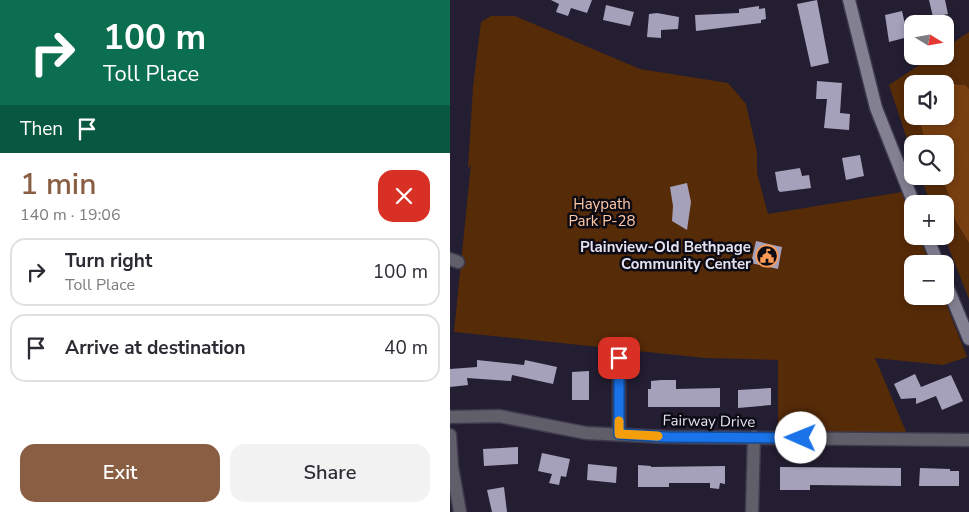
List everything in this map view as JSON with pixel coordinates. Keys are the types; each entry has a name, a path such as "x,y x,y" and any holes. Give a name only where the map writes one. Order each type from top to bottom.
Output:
{"street":[{"path":"849,0 876,108 910,195"},
{"path":"954,303 969,339"},
{"path":"619,358 619,434"},
{"name":"Fairway Drive","path":"450,417 499,416 586,432 666,437 969,440"},
{"path":"450,435 452,467 460,512"},
{"path":"752,512 754,437"}],"green space":[{"name":"Haypath Park P-28","path":"491,16 515,16 640,69 728,83 746,104 757,152 757,173 768,214 902,192 904,197 904,245 923,245 926,255 904,255 904,305 947,305 967,357 943,365 875,358 907,434 778,432 778,360 705,358 454,332 471,164 468,169 473,87 481,22"},
{"path":"969,32 969,89 960,84 954,84 954,75 904,75 919,65 954,65 954,42"},
{"path":"904,75 904,125 921,125 923,135 906,135 889,85"},
{"path":"924,185 945,185 949,195 927,195"},
{"path":"954,216 969,243 969,299 954,261 954,255 952,255 948,245 954,245"}],"shaded area":[{"path":"954,84 965,85 969,89 969,243 955,220 954,195 949,195 945,185 954,185 954,135 923,135 921,125 954,125"}],"building":[{"path":"551,0 592,0 587,13 571,8 568,16 556,12 559,4"},
{"path":"817,0 829,63 811,67 797,4"},
{"path":"929,0 945,0 948,14 933,15"},
{"path":"606,5 634,12 630,26 603,20"},
{"path":"759,6 759,9 765,8 766,19 761,20 761,23 696,31 695,15 739,13 739,9"},
{"path":"902,11 904,38 889,42 885,15"},
{"path":"657,13 679,17 678,29 661,30 661,38 647,37 649,14"},
{"path":"817,81 842,83 840,113 850,114 849,130 824,128 827,99 816,99"},
{"path":"860,155 864,176 846,180 842,158"},
{"path":"800,168 802,176 809,175 811,188 780,192 775,172"},
{"path":"687,183 691,202 687,230 672,221 673,206 670,187"},
{"name":"Plainview-Old Bethpage Community Center","path":"756,241 782,247 778,269 751,263"},
{"path":"477,360 524,365 525,360 557,367 553,384 512,375 511,381 467,378 468,385 450,387 450,369 477,367"},
{"path":"589,371 589,400 572,400 572,372"},
{"path":"915,374 921,387 951,375 963,401 942,410 936,396 916,404 916,398 901,399 894,384"},
{"path":"676,380 676,389 720,388 720,407 648,407 648,389 651,389 651,381"},
{"path":"771,388 771,405 738,408 738,390"},
{"path":"518,447 518,464 484,466 483,449"},
{"path":"542,453 570,459 566,477 561,476 559,485 549,483 552,474 538,471"},
{"path":"588,464 617,467 616,483 587,480"},
{"path":"638,465 651,467 725,466 725,484 720,483 719,489 710,488 710,483 669,483 669,487 638,487"},
{"path":"780,467 901,468 901,486 810,485 810,490 780,490"},
{"path":"920,468 959,471 959,486 919,486"},
{"path":"504,487 507,512 492,512 487,490"}],"slow traffic":[{"path":"619,421 619,434 658,436"}],"place":[{"name":"Plainview-Old Bethpage Community Center","path":"767,256"}],"route":[{"path":"619,358 619,434 666,437 801,438"}]}
